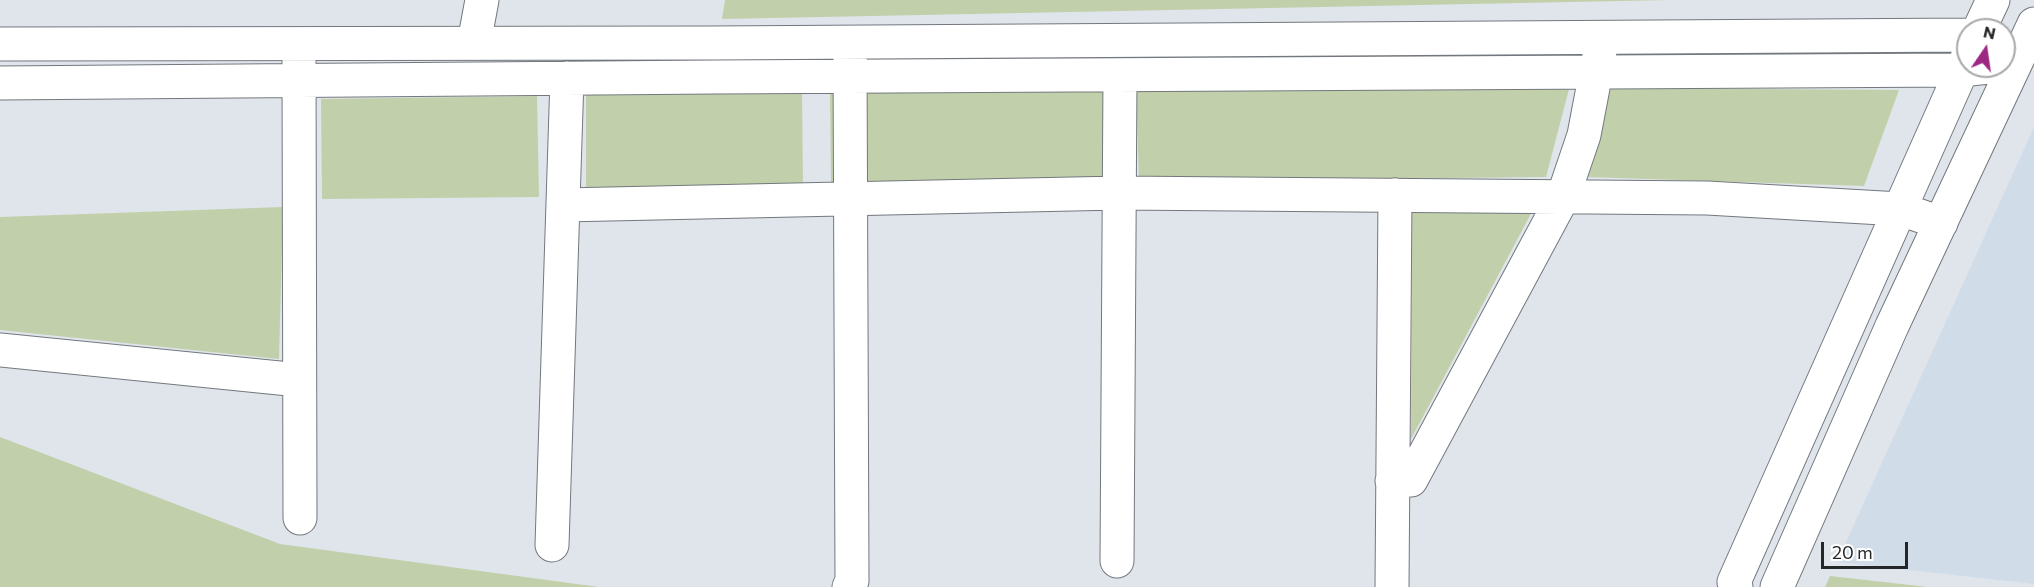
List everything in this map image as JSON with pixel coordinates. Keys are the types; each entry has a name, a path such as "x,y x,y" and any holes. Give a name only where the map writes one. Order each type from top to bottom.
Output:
{"street":[{"path":"474,43 482,0"},
{"path":"1985,18 1993,0"},
{"path":"2016,48 2034,24"},
{"path":"0,44 850,42 1956,35"},
{"path":"1392,481 1411,480 1563,197 1584,135 1602,38"},
{"path":"849,587 852,581 850,42"},
{"path":"299,44 300,518"},
{"path":"0,83 1596,72 1956,63"},
{"path":"1118,561 1120,75"},
{"path":"552,545 567,78"},
{"path":"1736,587 1734,582 1958,78"},
{"path":"1777,587 1892,326 1941,223 1999,78"},
{"path":"563,205 1119,193 1707,198 1900,209 1941,223"},
{"path":"1392,587 1395,195"},
{"path":"0,350 299,380"}],"shaded area":[{"path":"2034,127 2034,584 1837,562"}],"green space":[{"path":"725,0 1669,0 722,19"},
{"path":"1136,88 1569,89 1546,177 1139,181"},
{"path":"1609,88 1899,90 1864,186 1586,177"},
{"path":"1107,89 1108,181 831,184 830,92"},
{"path":"802,91 803,185 586,193 586,93"},
{"path":"537,96 539,197 322,199 321,99"},
{"path":"283,207 279,359 0,330 0,217"},
{"path":"1534,208 1411,439 1412,212"},
{"path":"0,437 280,544 599,587 0,587"},
{"path":"1830,576 1928,587 1825,587"}]}
